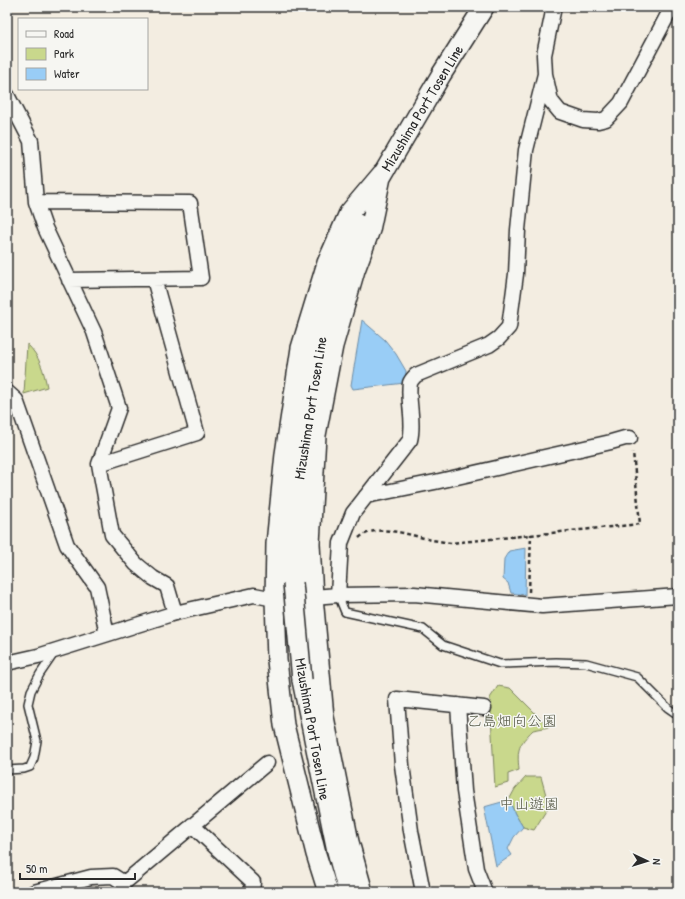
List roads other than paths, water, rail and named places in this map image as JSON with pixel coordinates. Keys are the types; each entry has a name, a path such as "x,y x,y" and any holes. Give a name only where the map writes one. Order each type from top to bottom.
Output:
{"main road":[{"name":"Mizushima Port Tosen Line","path":"348,892 337,851 302,680 294,583 298,462 317,349 340,270 358,222 382,174 441,75 484,7"},
{"path":"363,892 349,842 324,717 313,597 310,544 316,435 333,346 355,270 370,230 382,174"},
{"path":"328,892 316,854 284,725 276,660 276,544 285,454 301,348 327,263 349,213 382,174"}],"street":[{"path":"338,595 341,543 352,512 410,440 413,430 410,381 416,375 489,345 499,338 509,327 516,274 518,230 526,150 544,74 544,55 554,7"},
{"path":"544,74 551,101 560,112 583,120 598,121 606,119 621,103 672,7"},
{"path":"7,95 31,141 36,202 45,228 94,332 119,408 99,464 112,535 136,564 153,578 167,586 175,613"},
{"path":"36,202 190,203 201,278 69,280"},
{"path":"99,464 198,433 154,278"},
{"path":"7,392 16,400 67,545 97,587 107,634"},
{"path":"366,496 443,481 630,438"},
{"path":"7,663 38,656 175,613 254,595 275,599 338,595 414,594 542,606 678,596"},
{"path":"423,892 411,831 402,765 398,699 484,708"},
{"path":"458,705 464,791 476,869 485,892"},
{"path":"34,892 91,876 113,876 128,888 192,825 266,762"},
{"path":"192,825 253,882 252,892"}],"lane":[{"path":"338,595 345,612 423,630 443,645 500,664 556,662 586,663 636,677 668,708 678,715"},
{"path":"7,770 24,769 30,767 34,758 37,741 28,704 29,698 40,674 57,650"}],"water":[{"path":"362,320 385,340 396,354 406,371 405,383 353,389 351,385"},
{"path":"526,548 525,595 511,593 508,583 503,579 504,559 509,551"},
{"path":"509,800 523,827 514,837 508,849 512,855 496,866 484,807"}],"park label":[{"name":"乙島畑向公園","path":"512,720"},
{"name":"中山遊園","path":"529,803"}]}
